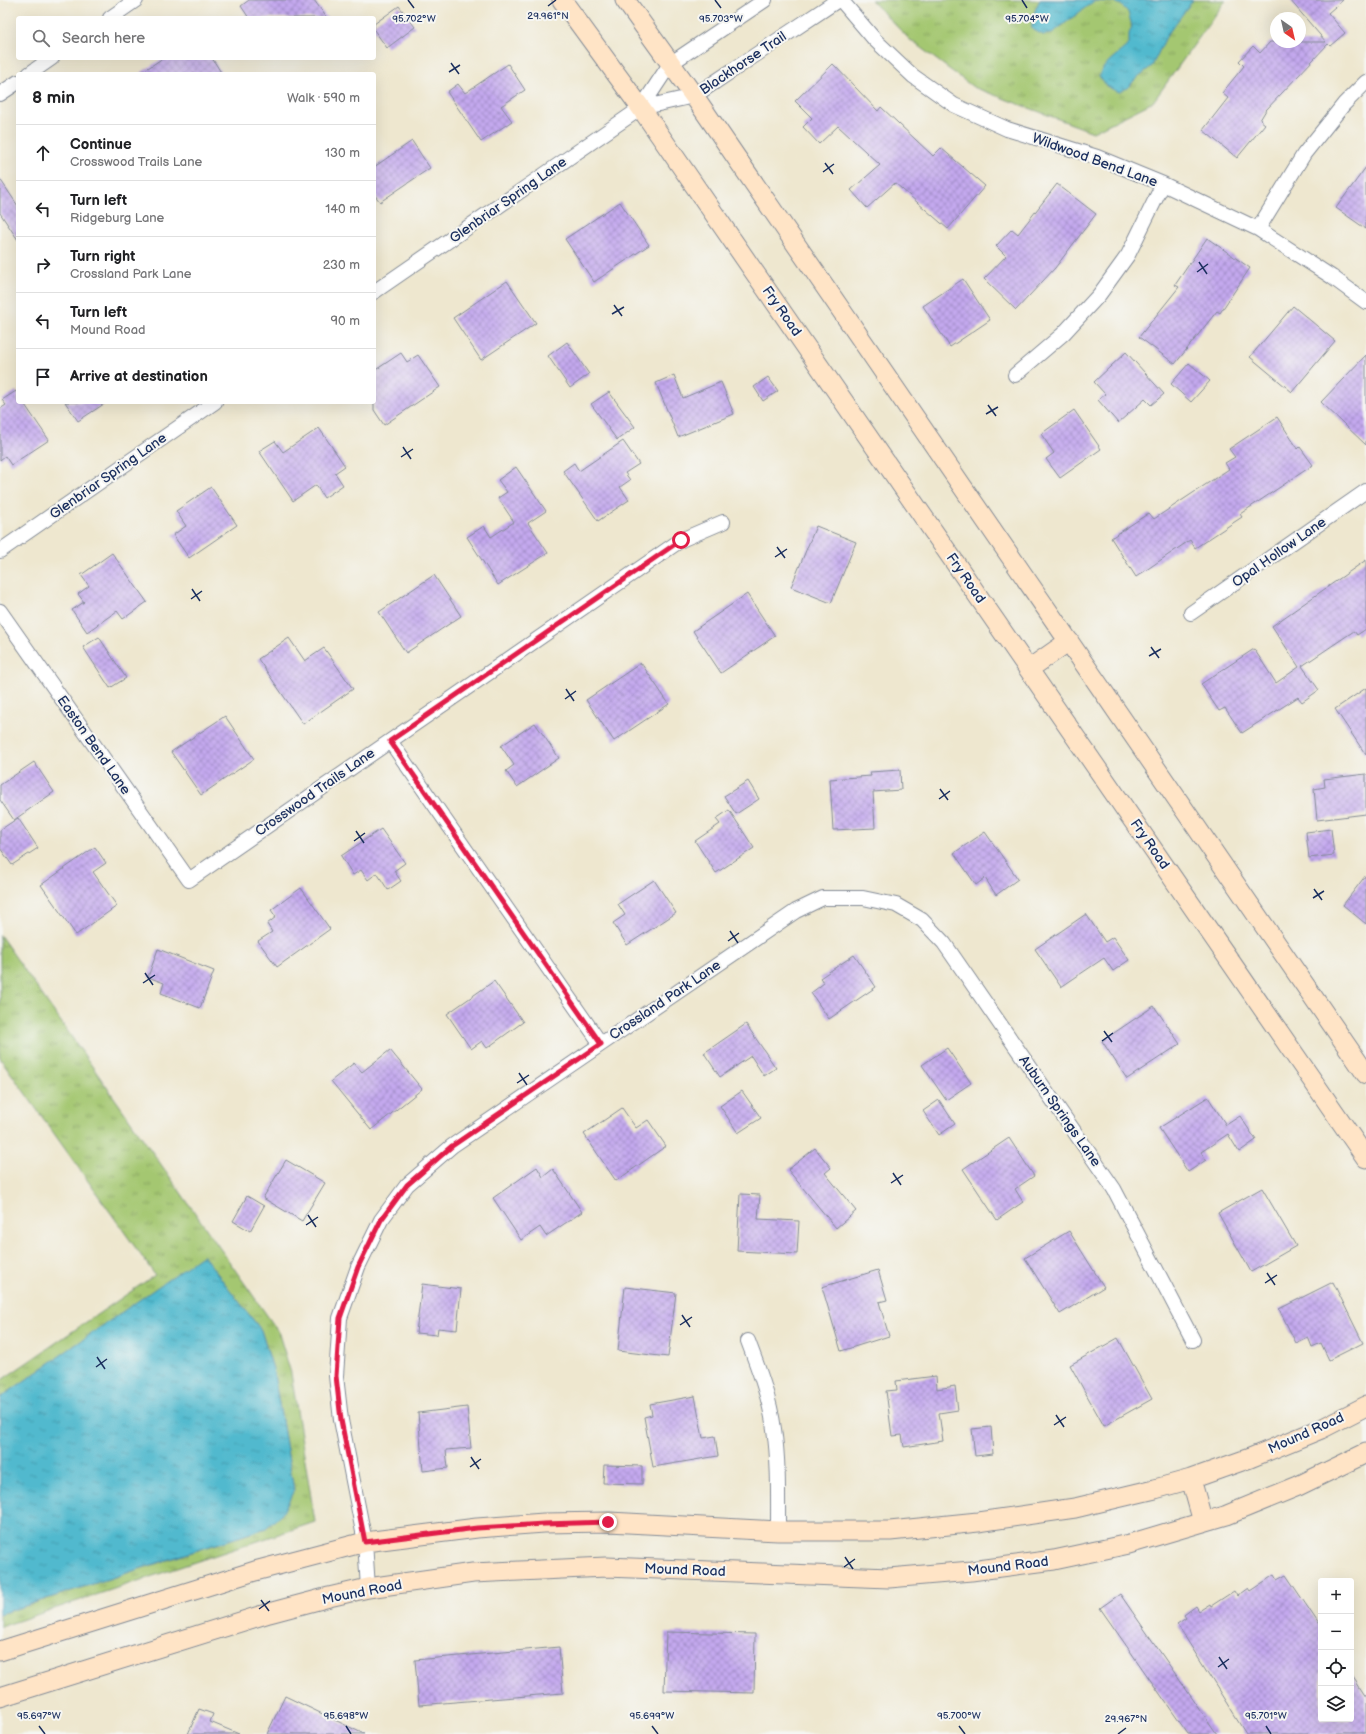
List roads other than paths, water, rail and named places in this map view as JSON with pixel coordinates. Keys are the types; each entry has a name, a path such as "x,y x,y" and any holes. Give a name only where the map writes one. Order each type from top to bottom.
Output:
{"street":[{"path":"113,16 136,0"},
{"name":"Fry Road","path":"562,0 641,108 1366,1158"},
{"path":"625,0 694,96 1366,1074"},
{"path":"641,108 670,64 766,0"},
{"name":"Blackhorse Trail","path":"641,108 694,96 838,0"},
{"name":"Wildwood Bend Lane","path":"841,0 875,40 913,76 954,105 1006,129 1097,157 1163,184 1258,229 1332,277 1366,302"},
{"path":"32,72 49,60"},
{"path":"1258,229 1304,154 1344,104 1366,82"},
{"path":"0,94 16,83"},
{"name":"Glenbriar Spring Lane","path":"376,291 641,108"},
{"path":"1015,375 1064,334 1100,295 1128,255 1163,184"},
{"name":"Glenbriar Spring Lane","path":"0,551 212,404"},
{"name":"Opal Hollow Lane","path":"1191,613 1366,491"},
{"name":"Crosswood Trails Lane","path":"189,880 681,540 724,522"},
{"name":"Easton Bend Lane","path":"0,611 189,880"},
{"path":"1029,669 1069,641"},
{"path":"390,741 601,1044"},
{"name":"Crossland Park Lane","path":"368,1588 365,1542 341,1420 336,1376 340,1318 358,1267 381,1220 407,1185 452,1146 796,911 823,898 863,898 896,905"},
{"name":"Auburn Springs Lane","path":"896,905 922,920 944,943 1114,1189 1193,1340"},
{"path":"748,1341 765,1385 774,1430 777,1472 778,1531"},
{"name":"Mound Road","path":"0,1651 255,1571 365,1542 477,1528 551,1523 608,1522 778,1531 890,1531 978,1522 1075,1508 1156,1489 1191,1479 1250,1458 1321,1429 1366,1406"},
{"name":"Mound Road","path":"0,1697 269,1613 368,1588 473,1573 606,1567 888,1578 971,1571 1054,1560 1129,1544 1227,1515 1298,1486 1366,1453"},
{"path":"1191,1479 1203,1522"}],"water":[{"path":"1040,0 1193,0 1167,35 1152,66 1127,88 1120,92 1108,86 1099,76 1104,66 1129,44 1129,34 1132,26 1128,12 1121,5 1115,2 1094,1 1051,34 1043,35 1032,29 1034,14"},
{"path":"203,1255 261,1330 273,1369 294,1490 282,1514 266,1528 0,1614 0,1398"}]}
